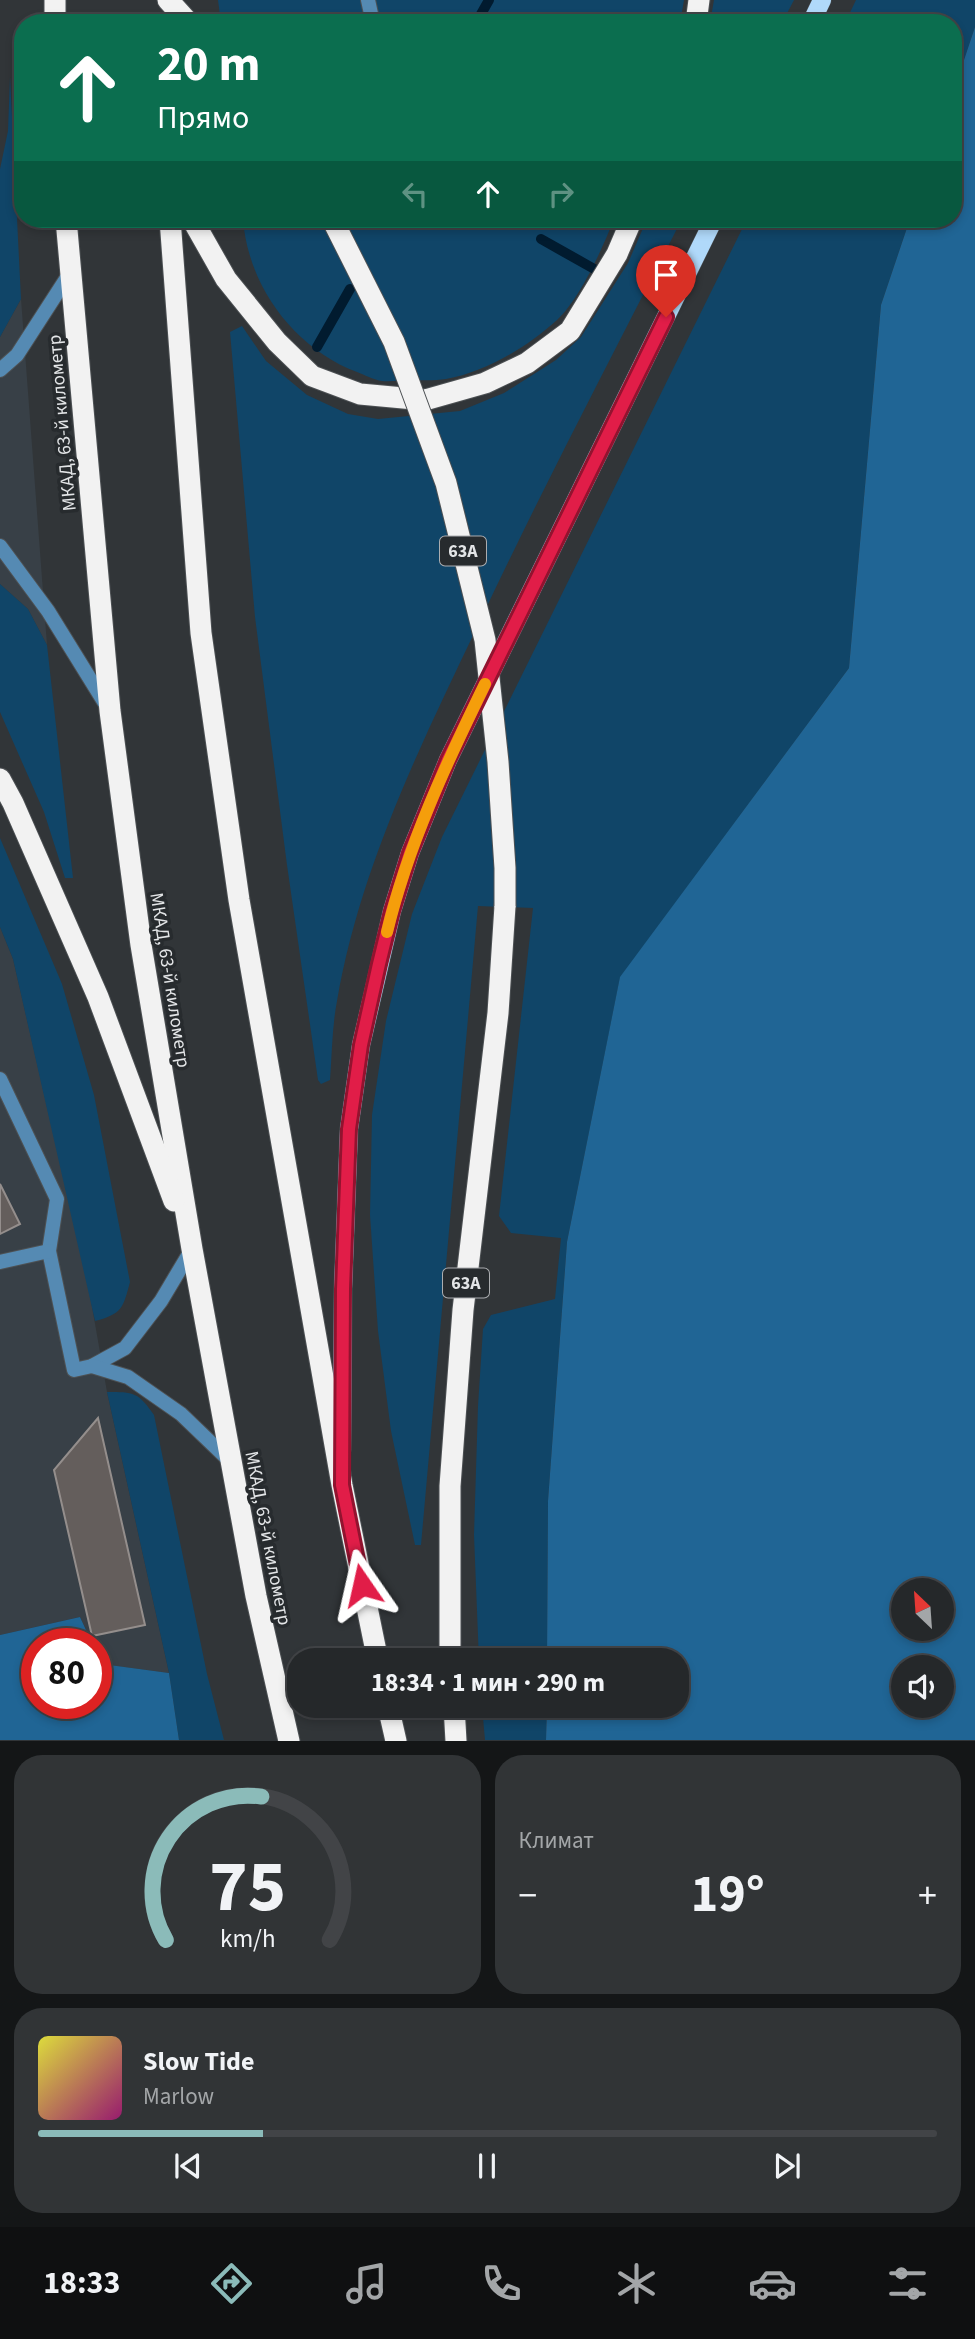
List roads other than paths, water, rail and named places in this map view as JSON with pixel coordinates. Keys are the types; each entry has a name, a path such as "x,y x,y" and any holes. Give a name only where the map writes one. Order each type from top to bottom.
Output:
{"highway":[{"path":"165,0 180,14"},
{"name":"МКАД, 63-й километр","path":"67,228 110,711 141,945 192,1249 256,1596 289,1741"},
{"path":"171,228 201,633 239,900 342,1485 375,1648"},
{"path":"197,228 226,279 277,342 312,376 360,394 425,400 485,383 527,363 570,331 617,254 628,228"},
{"name":"63A","path":"337,228 394,342 446,484 485,640 499,775 505,906 498,1013 463,1310 451,1473 450,1648"},
{"path":"0,779 98,997 192,1249"},
{"path":"391,1718 396,1741"},
{"path":"455,1718 456,1741"}],"main road":[{"path":"342,1485 343,1289 349,1129 361,1045 392,911 410,853 448,760 710,228"}],"lane":[{"path":"0,370 17,355 70,273"},
{"path":"0,546 48,611 110,711"},
{"path":"0,1079 57,1199 49,1251 74,1370 92,1367 125,1348 161,1301 192,1249"},
{"path":"0,1262 49,1251"},
{"path":"92,1367 128,1377 181,1414 232,1463"}],"waterway":[{"path":"481,14 489,0"},
{"path":"541,239 596,270"},
{"path":"317,347 350,289"}]}
